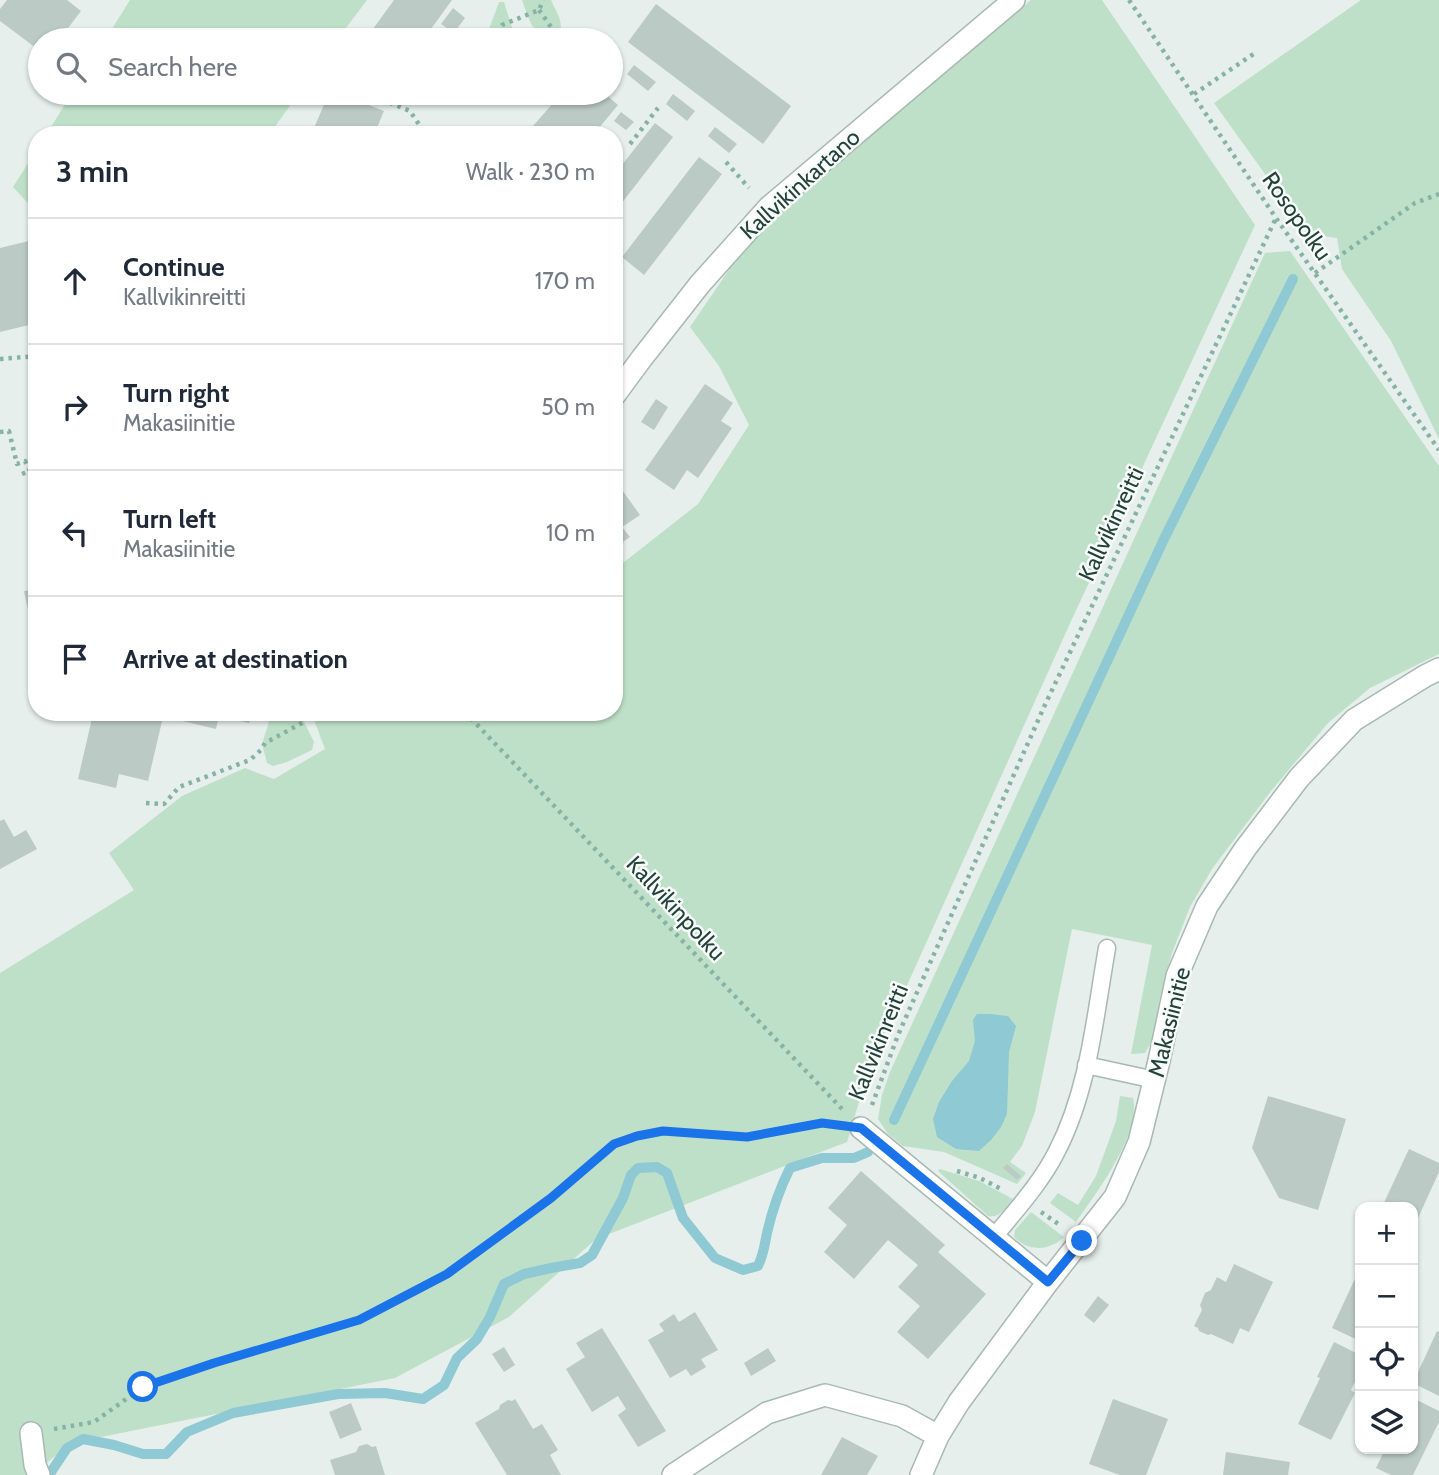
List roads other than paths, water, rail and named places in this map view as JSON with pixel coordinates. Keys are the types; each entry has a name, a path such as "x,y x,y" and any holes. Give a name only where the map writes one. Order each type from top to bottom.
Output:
{"street":[{"name":"Kallvikinkartano","path":"623,384 700,284 769,207 1014,0"},
{"name":"Makasiinitie","path":"921,1475 938,1436 958,1402 1115,1197 1139,1142 1177,976 1207,906 1245,849 1299,778 1354,720 1439,669"},
{"path":"861,1128 1048,1282"},
{"path":"674,1475 767,1413 825,1395 902,1416 938,1436"},
{"path":"32,1433 34,1465 39,1475"}],"lane":[{"path":"994,1237 1024,1201 1057,1153 1075,1112 1107,948"},
{"path":"1086,1065 1155,1080"}],"water":[{"path":"977,1014 1008,1016 1016,1026 1009,1052 1007,1114 1001,1127 979,1151 956,1149 937,1137 933,1119 939,1102 952,1081 969,1061 975,1041 973,1020"}],"waterway":[{"path":"894,1120 1164,539 1293,279"},
{"path":"49,1475 67,1448 83,1439 143,1454 166,1454 187,1432 233,1413 338,1394 385,1393 423,1399 444,1385 457,1358 477,1339 504,1284 524,1274 580,1263 592,1255 623,1198 631,1175 638,1168 657,1167 667,1173 683,1218 715,1258 743,1270 758,1266 774,1208 790,1168 822,1158 854,1158 868,1152"}]}
